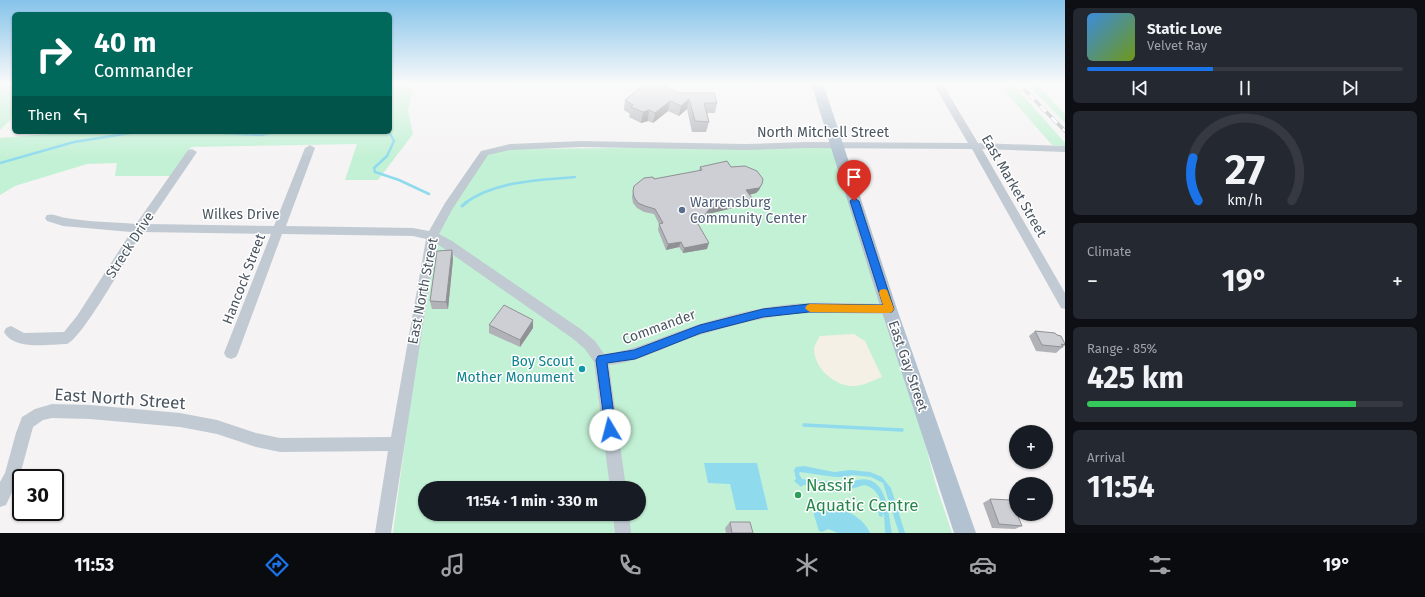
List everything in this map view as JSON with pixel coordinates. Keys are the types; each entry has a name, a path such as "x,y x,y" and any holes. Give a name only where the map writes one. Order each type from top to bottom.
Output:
{"main road":[{"name":"East Gay Street","path":"825,108 889,309 965,533"}],"street":[{"name":"East Market Street","path":"952,108 1065,304"},
{"name":"North Mitchell Street","path":"581,144 746,147 975,146 1065,149"},
{"name":"East North Street","path":"383,533 415,331 432,236 449,206 485,153 510,146 581,144"},
{"name":"Hancock Street","path":"231,353 310,148"},
{"name":"Streck Drive","path":"11,332 22,338 67,338 82,320 139,228 192,152"},
{"name":"Wilkes Drive","path":"51,218 63,222 88,225 139,228 413,232 432,236"},
{"path":"432,236 448,244 577,334 590,345 601,360 617,481"},
{"name":"Commander","path":"601,360 635,354 700,329 763,313 809,308 889,309"},
{"name":"East North Street","path":"0,499 12,475 27,422 40,414 52,411 90,412 202,424 256,440 280,445 397,444"},
{"path":"622,521 623,533"}],"green space":[{"path":"0,108 12,108 12,118 0,130"},
{"path":"392,108 409,108 413,134 378,180 345,180 357,144 191,147 175,176 115,176 117,163 87,164 15,186 0,195 0,138 49,134 392,134"},
{"path":"1020,108 1034,108 1065,143 1065,146 1052,145"},
{"path":"1050,108 1059,108 1065,114 1065,123"},
{"path":"837,146 889,309 936,485 952,533 393,533 432,236 485,153 497,149"}],"sand":[{"path":"854,334 865,341 882,377 864,384 852,386 839,383 827,375 818,364 814,350 815,344 820,336"}],"water":[{"path":"704,463 757,463 768,510 736,510 730,484 708,483"},
{"path":"804,466 834,472 850,470 870,472 882,477 891,488 905,533 899,533 883,483 871,477 853,475 835,477 800,472 799,474 802,479 830,481 843,484 849,484 857,480 867,480 875,483 881,489 885,497 892,533 885,532 884,515 882,514 883,517 879,516 878,507 883,512 881,503 878,495 873,489 864,485 848,490 835,488 835,490 839,493 830,491 830,488 832,489 833,487 803,485 801,487 794,481 796,479 794,470 796,467"},
{"path":"814,505 825,509 839,509 848,512 862,521 870,533 838,533 828,529 822,532 819,531 814,515"}],"building":[{"path":"633,108 661,108 655,113 649,110 643,112"},
{"path":"691,108 705,108 709,122 695,121"},
{"name":"Warrensburg Community Center","path":"727,161 731,167 745,166 757,171 763,179 762,184 759,188 746,190 752,198 710,208 705,215 694,217 709,243 684,248 681,242 668,244 659,224 663,223 655,209 638,203 634,197 634,186 644,178 653,177 654,179 702,170 700,167"},
{"path":"452,250 446,302 430,301 437,251"},
{"path":"504,305 533,320 520,340 489,325"},
{"path":"1035,331 1055,333 1061,336 1065,345 1061,344 1063,347 1042,345"},
{"path":"990,499 1009,500 1009,521 1020,521 1022,526 999,524"},
{"path":"730,522 750,522 753,533 732,533"}],"waterway":[{"path":"0,163 74,142 124,134"},
{"path":"242,134 265,134"},
{"path":"390,134 394,141 387,156 374,168 375,172 399,180 429,194"},
{"path":"465,203 490,190 503,186 532,181 575,177"},
{"path":"462,206 467,202"},
{"path":"804,425 902,430"}],"railway":[{"path":"1042,108 1065,131"}],"slow traffic":[{"path":"810,308 889,309 884,293"}],"place":[{"name":"Warrensburg Community Center","path":"682,210"},
{"name":"Boy Scout Mother Monument","path":"582,369"},
{"name":"Nassif Aquatic Centre","path":"798,495"}],"route":[{"path":"610,430 601,360 621,358 635,354 700,329 763,313 809,308 889,309 854,201"}]}
